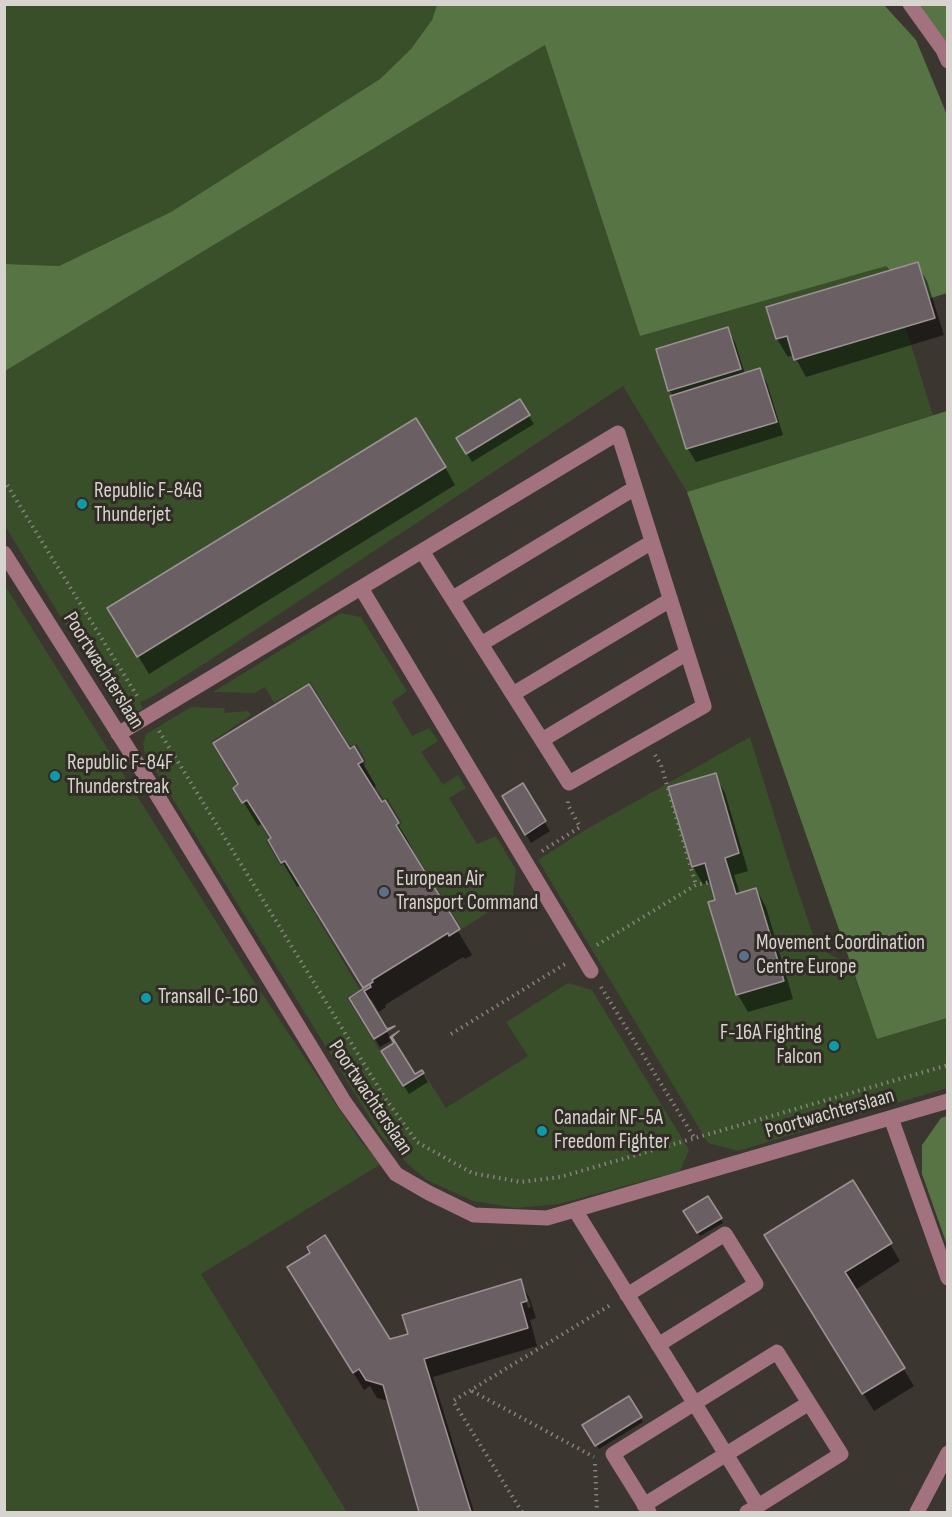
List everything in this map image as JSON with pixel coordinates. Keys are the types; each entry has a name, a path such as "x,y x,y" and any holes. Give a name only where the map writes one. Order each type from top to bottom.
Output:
{"lane":[{"path":"910,4 943,50 948,61"},
{"path":"118,734 618,433 704,706 569,783 423,551"},
{"path":"453,598 635,488"},
{"path":"481,644 652,542"},
{"name":"Poortwachterslaan","path":"4,554 118,734 345,1103 396,1174 474,1215 547,1218 948,1101"},
{"path":"361,588 591,971"},
{"path":"513,694 670,600"},
{"path":"542,740 687,653"},
{"path":"891,1118 948,1278"},
{"path":"575,1210 627,1295 694,1403 726,1455 752,1509 841,1454 809,1403 777,1352 694,1403 613,1454 647,1509 726,1455 809,1403"},
{"path":"627,1295 725,1234 756,1284 658,1345"},
{"path":"917,1512 948,1453"}],"path":[{"path":"4,480 385,1098 417,1142 472,1173 521,1182 561,1177 948,1065"},
{"path":"646,739 661,765 696,885"},
{"path":"526,861 580,827 568,805 569,783"},
{"path":"591,971 694,1137"},
{"path":"522,1512 453,1401 627,1295"},
{"path":"471,1390 595,1457 613,1454"},
{"path":"595,1457 597,1512"}],"green space":[{"path":"5,5 437,5 432,20 411,49 380,79 171,212 59,266 5,264"},
{"path":"437,5 884,5 916,40 947,115 947,293 922,301 907,290 886,266 640,336 545,45 5,371 5,264 59,266 171,212 380,79 411,49 432,20"},
{"path":"920,5 947,5 947,48"},
{"path":"545,45 640,336 886,265 933,415 687,492 623,386 210,660 140,702 143,709 134,713 117,709 5,526 5,371"},
{"path":"947,411 947,1018 877,1039 687,492"},
{"path":"4,584 249,974 359,1139 381,1164 201,1274 347,1512 5,1512"},
{"path":"341,613 361,617 407,691 392,702 412,736 429,728 438,741 421,752 443,785 458,775 466,788 449,798 477,844 496,836 516,870 513,896 462,929 398,826 402,823 387,798 383,799 364,767 366,762 357,744 350,746 310,682 274,703 265,687 254,693 213,692"},
{"path":"191,707 225,708 224,713 248,711 251,715 211,742 236,784 232,787 241,804 247,802 269,838 266,841 281,866 285,863 360,990 347,998 403,1088 425,1075 446,1108 528,1056 506,1022 568,983 592,990 689,1150 680,1171 559,1204 516,1208 473,1201 427,1180 409,1165 381,1136 145,754 143,744 146,734"},
{"path":"750,737 817,947 851,966 877,1039 947,1018 947,1088 738,1151 708,1143 538,860 585,830"},
{"path":"948,1116 947,1245 922,1174 922,1145 941,1118"}],"building":[{"path":"918,262 935,318 794,360 787,336 776,339 766,307"},
{"path":"728,327 741,369 668,391 656,349"},
{"path":"760,368 777,422 686,449 670,396"},
{"path":"520,399 530,415 466,454 456,438"},
{"path":"416,418 446,467 137,657 107,608"},
{"path":"309,684 350,749 354,746 363,761 358,764 382,802 385,800 399,823 396,825 460,929 449,936 448,933 372,980 373,982 363,988 285,861 281,863 268,840 271,838 247,800 242,803 233,788 238,784 213,743"},
{"path":"716,773 739,853 725,858 736,894 756,888 784,981 736,995 708,902 715,900 705,863 692,867 668,787"},
{"path":"523,783 546,821 525,835 502,796"},
{"path":"370,984 371,987 364,991 387,1029 395,1026 374,1039 349,998"},
{"path":"399,1031 392,1037 415,1074 422,1070 424,1073 403,1086 381,1051 394,1043 390,1037"},
{"path":"853,1180 892,1243 845,1272 905,1368 862,1394 764,1235"},
{"path":"708,1196 722,1218 697,1233 683,1211"},
{"path":"325,1235 390,1339 408,1334 402,1315 521,1279 527,1301 521,1303 528,1328 424,1359 471,1512 419,1512 383,1385 366,1380 359,1369 353,1373 287,1267 310,1253 307,1247"},
{"path":"629,1396 642,1417 595,1446 582,1425"}],"place":[{"name":"Republic F-84G Thunderjet","path":"82,504"},
{"name":"Republic F-84F Thunderstreak","path":"55,776"},
{"name":"European Air Transport Command","path":"384,892"},
{"name":"Movement Coordination Centre Europe","path":"744,956"},
{"name":"Transall C-160","path":"146,998"},
{"name":"F-16A Fighting Falcon","path":"834,1046"},
{"name":"Canadair NF-5A Freedom Fighter","path":"542,1131"}]}
